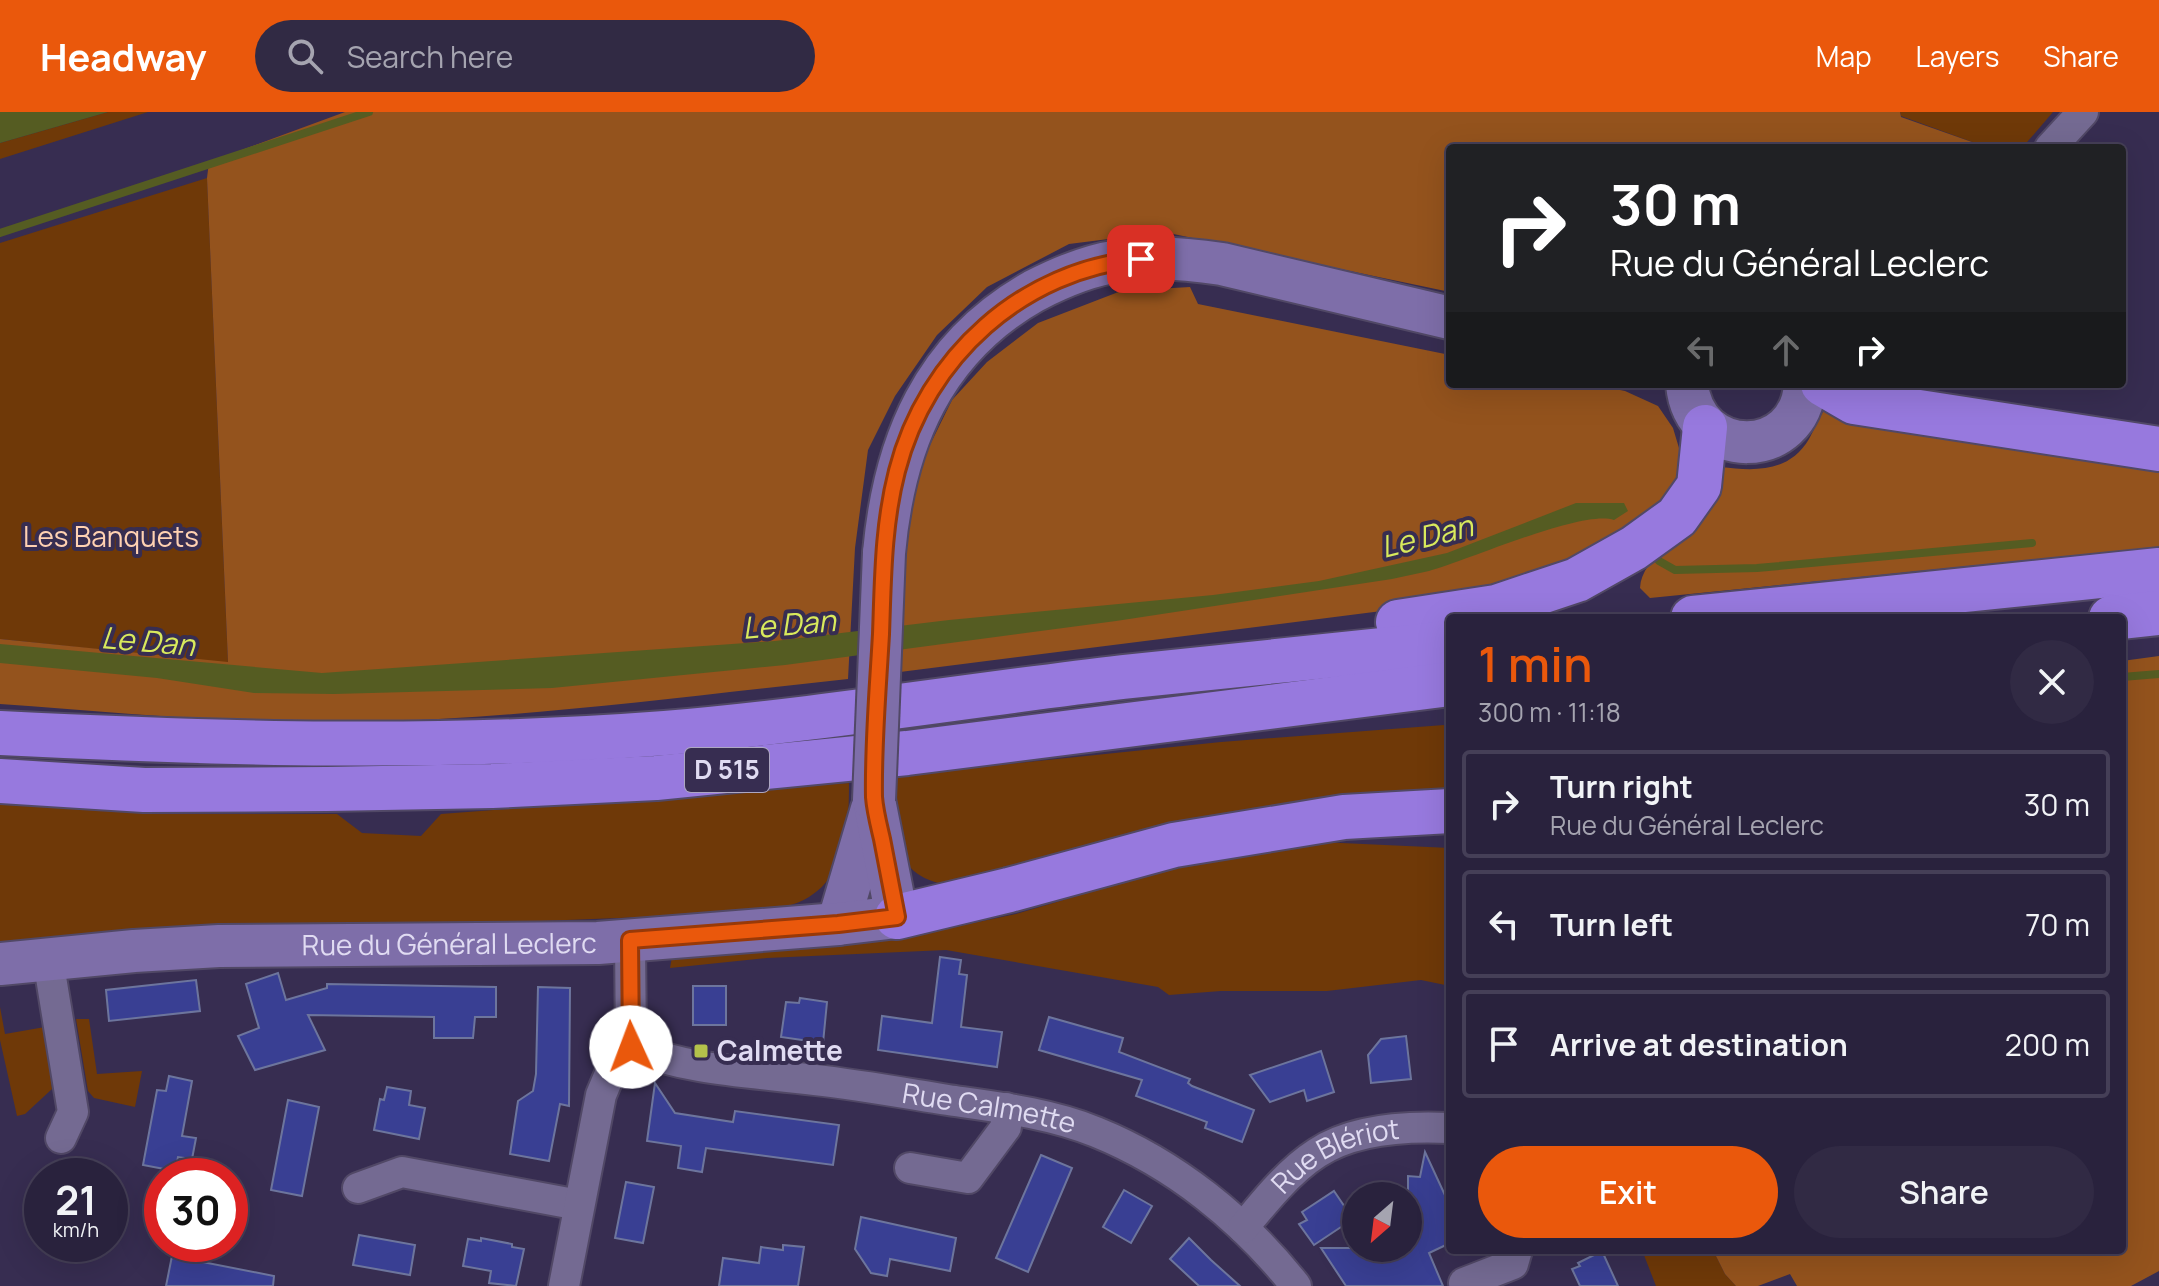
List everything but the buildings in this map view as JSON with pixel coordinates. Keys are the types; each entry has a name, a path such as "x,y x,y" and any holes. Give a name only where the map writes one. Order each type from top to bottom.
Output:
{"highway":[{"path":"1830,388 1854,402 2159,449"},
{"path":"1450,614 1496,607 1577,580 1634,548 1677,517 1699,486 1687,399"},
{"path":"1732,614 2159,570"},
{"path":"2126,616 2159,613"},
{"path":"1121,678 1307,636 1446,615"},
{"name":"D 515","path":"0,733 150,741 292,743 513,740 665,733 905,707 1121,678 1446,643"},
{"name":"D 515","path":"0,781 144,790 492,786 656,778 907,753 1446,684"},
{"path":"1402,689 1446,705"},
{"path":"897,917 1174,845 1344,817 1446,811"},
{"path":"1295,826 1401,837 1446,837"}],"street":[{"path":"2054,144 2083,112"},
{"path":"897,917 874,800 884,553 889,507 901,458 918,414 939,377 966,344 1022,298 1067,275 1119,261 1164,258 1222,264 1446,317"},
{"path":"1687,399 1727,440 1749,443 1779,434 1791,423 1802,402 1804,388"},
{"path":"838,924 874,800"},
{"name":"Rue du Général Leclerc","path":"0,964 219,946 598,943 897,917"},
{"path":"564,1286 601,1095 614,1064 631,1047 630,940"},
{"path":"48,959 73,1112 61,1138"},
{"name":"Rue Calmette","path":"631,1047 662,1060 694,1067 817,1080 1006,1108 1093,1130 1134,1149 1190,1183 1243,1228 1296,1286"},
{"path":"910,1168 968,1178 1006,1127 1006,1108"},
{"name":"Rue Blériot","path":"1243,1228 1304,1164 1316,1153 1334,1144 1390,1131 1446,1128"},
{"path":"358,1188 402,1172 579,1205"},
{"path":"1464,1283 1513,1264 1516,1254"}],"green space":[{"path":"108,112 148,112 0,159 0,143"},
{"path":"1900,112 2053,112 2025,144 1978,144 1901,116"},
{"name":"Les Banquets","path":"207,178 228,663 0,639 0,243"},
{"path":"1444,725 1446,797 956,886 917,873 899,849 893,776 1221,742"},
{"path":"849,783 846,831 831,875 809,897 779,908 748,913 414,926 0,950 0,804 158,814 337,814 362,833 421,836 441,814"},
{"path":"1298,841 1446,848 1446,985 1421,980 1327,991 1221,991 1169,995 1158,987 946,950 767,958 670,968 672,957 921,934 1016,914 1192,862"},
{"path":"0,1007 5,1034 45,1027 52,1089 25,1114 17,1116 0,1040"},
{"path":"76,1019 89,1019 97,1074 142,1071 135,1107 94,1098 88,1091"},
{"path":"1644,1254 1715,1254 1725,1274 1736,1286 1656,1286"}],"shaded area":[{"path":"0,112 108,112 0,143"},
{"path":"345,112 1900,112 1901,117 1978,144 1446,144 1446,291 1164,232 1069,244 987,287 937,335 895,396 868,450 855,548 848,679 553,711 376,722 235,720 0,704 0,639 228,662 207,178 209,162"},
{"path":"1190,287 1198,304 1446,354 1446,388 1610,388 1625,391 1658,406 1673,428 1682,458 1678,478 1664,506 1560,564 1509,586 1421,606 900,672 904,554 911,499 923,459 952,400 987,362 1038,323 1121,291"},
{"path":"1824,410 1855,418 2159,467 2159,547 1650,598 1640,588 1648,566 1705,515 1721,467 1758,469 1781,464 1801,450"},
{"path":"1576,503 1624,503 1628,511 1614,520 1577,522 1429,571 1392,579 1116,621 785,665 552,688 334,694 254,693 157,678 0,663 0,644 322,673 775,641 1319,581 1447,553"},
{"path":"2159,656 2159,1271 2131,1286 1797,1286 1790,1274 1758,1286 1736,1286 1725,1274 1715,1254 2126,1254 2126,660"}],"waterway":[{"path":"0,233 369,112"},
{"name":"Le Dan","path":"1659,561 1675,570 1757,568 2032,543"},
{"name":"Le Dan","path":"2126,677 2159,674"}],"place":[{"name":"Calmette","path":"701,1051"}],"route":[{"path":"631,1047 630,940 897,917 874,800 884,553 897,472 909,434 928,395 950,361 999,314 1022,298 1067,275 1101,264 1141,259"}]}
